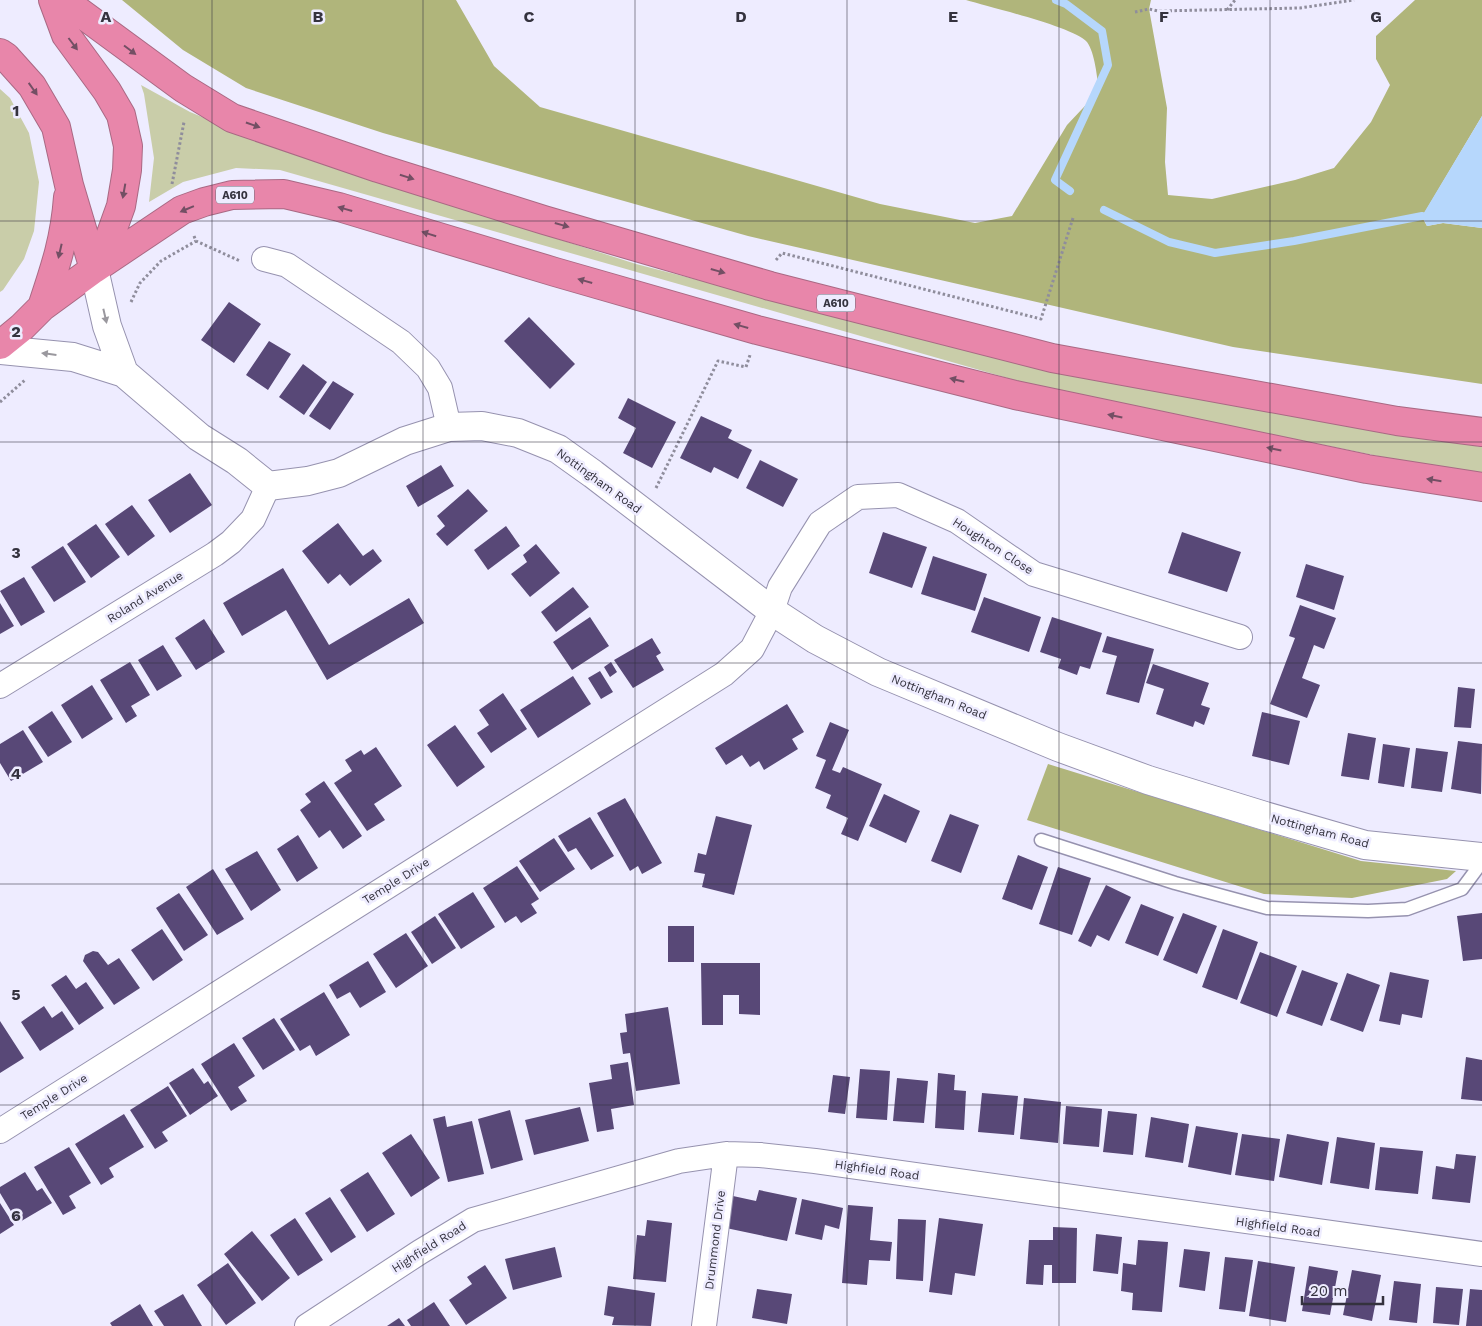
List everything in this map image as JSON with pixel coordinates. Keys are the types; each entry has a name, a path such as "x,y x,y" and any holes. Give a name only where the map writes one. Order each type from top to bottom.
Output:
{"highway":[{"path":"53,0 66,35 107,91 121,116 128,146 127,170 121,206 108,242 94,269"},
{"name":"A610","path":"63,0 144,60 232,118 378,168 544,220 770,286 1052,358 1397,421 1482,432"},
{"path":"0,53 6,57 32,86 56,127 69,185 94,269"},
{"path":"0,345 42,307 58,261 66,227 69,185"},
{"name":"A610","path":"42,307 94,269 182,210 232,195 284,194 339,207 555,272 758,330 1025,397 1367,469 1482,487"}],"street":[{"path":"264,259 287,265 401,342 428,368 440,388 449,427"},
{"path":"94,269 107,326 124,373"},
{"path":"0,350 73,357 124,373 199,437 237,461 268,486"},
{"name":"Nottingham Road","path":"268,486 308,481 339,473 405,442 449,427 482,426 518,433 558,450 593,474 772,611 815,639 878,672 1058,747 1148,780 1265,816 1365,845 1482,857"},
{"name":"Roland Avenue","path":"0,686 215,554 231,542 253,519 268,486"},
{"name":"Houghton Close","path":"772,611 780,587 820,523 858,497 898,495 958,521 1034,574 1240,638"},
{"name":"Temple Drive","path":"0,1131 724,674 752,649 772,611"},
{"name":"Highfield Road","path":"307,1326 420,1252 473,1220 679,1161 726,1154 760,1155 815,1161 1482,1254"},
{"name":"Drummond Drive","path":"704,1326 726,1154"}],"lane":[{"path":"1041,840 1175,883 1267,908 1368,911 1406,909 1462,889 1482,862"}],"path":[{"path":"1226,10 1235,0"},
{"path":"1135,12 1149,9 1158,11 1300,8 1354,0"},
{"path":"182,210 172,185 186,113 194,94"},
{"path":"770,286 777,258 782,253 1041,319 1073,218"},
{"path":"107,326 126,313 140,283 161,261 196,241 251,266 264,259"},
{"path":"644,514 718,361 746,367 758,330"}],"green space":[{"path":"122,0 456,0 494,66 540,107 880,204 975,223 1012,216 1067,125 1099,91 1092,52 1087,42 1079,36 1049,24 966,0 1151,0 1149,9 1167,108 1165,162 1168,195 1212,199 1295,180 1334,168 1371,122 1390,85 1376,59 1376,36 1415,0 1482,0 1482,116 1422,217 1427,226 1443,223 1482,228 1482,384 1233,347 748,236 383,133 246,88 183,50"},
{"path":"141,85 190,112 287,152 636,264 818,311 1228,404 1482,447 1482,475 1432,467 1039,387 280,170 236,168 183,182 149,202 154,158"},
{"path":"0,89 10,98 29,133 39,182 34,231 24,259 0,292"},
{"path":"1048,764 1361,861 1456,871 1447,879 1352,898 1264,894 1027,820"}],"water":[{"path":"1482,116 1482,228 1443,223 1427,226 1422,216"}],"building":[{"path":"229,302 261,324 234,363 201,340"},
{"path":"529,317 575,364 550,389 504,341"},
{"path":"269,341 291,354 268,390 246,375"},
{"path":"303,364 327,382 304,415 279,397"},
{"path":"333,381 354,394 330,430 309,416"},
{"path":"628,398 676,422 652,468 623,453 636,428 618,418"},
{"path":"701,416 732,430 728,438 752,450 738,479 714,467 711,473 680,458"},
{"path":"760,460 798,479 783,507 746,488"},
{"path":"441,465 454,486 418,507 406,486"},
{"path":"190,473 212,505 170,533 148,500"},
{"path":"468,489 488,511 447,546 436,534 445,526 437,516"},
{"path":"132,505 155,536 128,556 105,524"},
{"path":"338,523 363,556 373,549 382,561 350,586 340,574 328,584 302,551"},
{"path":"96,524 120,557 91,578 67,544"},
{"path":"506,526 520,546 488,570 474,550"},
{"path":"883,532 927,547 912,588 869,573"},
{"path":"1182,532 1241,552 1227,592 1168,573"},
{"path":"536,544 560,573 530,597 511,574 527,562 523,555"},
{"path":"63,546 86,582 54,602 31,567"},
{"path":"933,556 987,574 975,611 921,594"},
{"path":"1306,564 1344,576 1334,610 1296,597"},
{"path":"283,568 329,645 409,598 424,623 327,680 286,610 242,636 223,603"},
{"path":"24,577 45,612 21,626 0,591"},
{"path":"573,587 589,607 556,632 541,612"},
{"path":"984,597 1041,617 1029,652 971,632"},
{"path":"0,603 14,626 0,634"},
{"path":"1300,605 1336,618 1324,649 1314,645 1302,678 1320,685 1307,718 1270,704 1295,638 1289,636"},
{"path":"590,617 609,646 572,670 553,642"},
{"path":"1052,617 1102,633 1090,669 1080,666 1077,675 1058,668 1061,659 1040,652"},
{"path":"204,619 225,652 196,670 175,638"},
{"path":"1107,636 1154,649 1139,703 1106,694 1117,656 1102,652"},
{"path":"652,638 661,653 656,656 664,670 633,688 614,660"},
{"path":"163,645 182,676 157,691 138,660"},
{"path":"130,662 150,695 131,706 137,716 126,723 100,680"},
{"path":"611,662 617,672 610,677 604,667"},
{"path":"1153,664 1209,683 1201,705 1210,708 1204,725 1195,721 1193,727 1156,714 1164,689 1146,683"},
{"path":"600,671 613,692 601,699 588,678"},
{"path":"573,676 591,704 538,738 520,710"},
{"path":"92,685 113,719 82,739 61,705"},
{"path":"1458,687 1475,689 1471,728 1454,727"},
{"path":"503,693 527,729 491,753 477,733 489,725 479,710"},
{"path":"787,704 804,732 792,739 798,749 764,770 759,761 750,767 742,755 726,765 715,748"},
{"path":"52,711 72,742 48,757 28,727"},
{"path":"1262,712 1300,721 1289,765 1252,756"},
{"path":"830,722 849,730 832,770 840,773 843,767 882,784 858,841 841,834 848,818 826,808 831,795 815,788 826,760 816,756"},
{"path":"455,725 485,767 457,787 427,745"},
{"path":"23,730 43,762 11,781 0,763 0,744"},
{"path":"1348,733 1376,738 1369,780 1341,776"},
{"path":"1458,741 1482,744 1481,794 1451,789"},
{"path":"1383,744 1410,748 1404,787 1378,783"},
{"path":"376,747 402,786 374,804 385,820 367,831 334,783 352,771 345,760 361,750 364,755"},
{"path":"1416,748 1448,752 1442,792 1411,788"},
{"path":"324,781 362,836 343,849 330,830 319,838 300,810 311,802 305,794"},
{"path":"884,794 920,811 906,843 869,826"},
{"path":"625,798 662,863 642,874 638,866 630,871 597,813"},
{"path":"950,814 979,825 961,873 931,861"},
{"path":"716,816 752,825 734,895 702,887 705,874 694,872 698,853 706,855"},
{"path":"590,817 614,856 591,870 576,848 568,852 558,836"},
{"path":"298,835 318,868 297,882 277,849"},
{"path":"554,838 575,869 540,892 519,861"},
{"path":"257,851 281,890 251,911 225,869"},
{"path":"1018,855 1048,867 1032,910 1002,899"},
{"path":"517,866 539,899 531,904 537,913 521,923 516,916 505,923 483,888"},
{"path":"1058,867 1091,878 1072,935 1039,924"},
{"path":"213,869 244,919 217,935 186,887"},
{"path":"1106,885 1131,897 1109,941 1097,935 1091,947 1078,941"},
{"path":"473,892 495,927 461,949 438,914"},
{"path":"179,893 208,935 184,951 156,908"},
{"path":"1141,904 1174,917 1158,956 1125,943"},
{"path":"1183,913 1217,926 1197,974 1163,960"},
{"path":"1482,913 1482,959 1463,961 1457,916"},
{"path":"435,916 456,948 432,964 411,932"},
{"path":"668,926 694,926 694,962 668,962"},
{"path":"162,929 183,960 153,981 131,950"},
{"path":"1223,929 1258,942 1237,1000 1202,987"},
{"path":"406,933 428,966 396,988 373,954"},
{"path":"93,951 98,952 108,965 119,958 140,988 114,1005 83,961 85,955"},
{"path":"1260,952 1297,966 1277,1017 1240,1003"},
{"path":"368,961 386,992 360,1008 350,992 337,999 329,985"},
{"path":"701,963 760,963 760,1015 739,1014 739,995 723,995 723,1025 702,1025"},
{"path":"1302,970 1338,983 1322,1026 1286,1013"},
{"path":"1390,972 1429,980 1422,1018 1402,1014 1400,1025 1379,1021"},
{"path":"1347,973 1380,985 1363,1032 1330,1020"},
{"path":"66,975 76,989 86,982 104,1008 79,1025 51,985"},
{"path":"324,992 350,1035 316,1056 310,1045 300,1051 280,1019"},
{"path":"44,1006 52,1018 62,1011 74,1029 40,1051 21,1022"},
{"path":"668,1007 680,1084 636,1091 630,1053 623,1054 620,1033 627,1032 625,1014"},
{"path":"274,1018 295,1050 263,1070 242,1038"},
{"path":"0,1021 24,1058 0,1073"},
{"path":"234,1043 255,1076 238,1087 247,1101 231,1111 201,1064"},
{"path":"1466,1057 1482,1060 1482,1101 1461,1099"},
{"path":"628,1062 634,1105 611,1109 614,1129 597,1132 589,1083 612,1079 610,1065"},
{"path":"193,1068 204,1084 208,1081 218,1096 190,1115 169,1083"},
{"path":"860,1069 890,1071 887,1120 856,1118"},
{"path":"938,1073 955,1075 954,1090 966,1091 964,1130 935,1128"},
{"path":"833,1075 850,1077 845,1114 828,1112"},
{"path":"897,1078 928,1081 924,1123 893,1121"},
{"path":"168,1086 187,1116 162,1132 168,1141 155,1149 130,1110"},
{"path":"982,1093 1018,1096 1014,1135 978,1132"},
{"path":"1024,1098 1061,1102 1058,1143 1020,1139"},
{"path":"1066,1106 1102,1109 1099,1147 1063,1144"},
{"path":"580,1107 589,1141 534,1155 525,1120"},
{"path":"510,1110 523,1160 491,1169 478,1119"},
{"path":"1108,1111 1137,1114 1133,1155 1103,1152"},
{"path":"124,1114 144,1147 109,1168 114,1177 101,1185 75,1144"},
{"path":"445,1116 447,1127 472,1121 484,1174 448,1182 433,1119"},
{"path":"1151,1117 1189,1124 1183,1163 1145,1157"},
{"path":"1196,1126 1238,1133 1231,1175 1188,1167"},
{"path":"411,1134 440,1178 411,1197 382,1153"},
{"path":"1242,1134 1280,1139 1274,1181 1235,1175"},
{"path":"1287,1134 1329,1142 1322,1185 1279,1177"},
{"path":"1337,1137 1375,1143 1369,1189 1330,1183"},
{"path":"69,1147 91,1183 69,1196 76,1208 63,1215 34,1167"},
{"path":"1380,1147 1423,1151 1418,1194 1375,1190"},
{"path":"1456,1154 1476,1156 1470,1203 1432,1199 1436,1166 1454,1169"},
{"path":"25,1172 37,1191 42,1188 52,1203 18,1223 0,1193 0,1187"},
{"path":"368,1172 395,1214 367,1232 340,1190"},
{"path":"759,1190 797,1198 787,1241 726,1228 733,1196 756,1201"},
{"path":"330,1197 356,1237 331,1253 305,1213"},
{"path":"802,1199 843,1208 839,1229 825,1225 822,1240 795,1234"},
{"path":"0,1203 14,1225 0,1234"},
{"path":"848,1205 873,1207 870,1240 892,1242 890,1261 869,1260 867,1285 842,1283"},
{"path":"295,1218 323,1260 298,1276 270,1235"},
{"path":"939,1218 983,1224 975,1276 955,1273 952,1295 929,1292"},
{"path":"898,1219 926,1220 923,1281 896,1279"},
{"path":"647,1220 672,1223 666,1282 633,1279 637,1235 645,1236"},
{"path":"1053,1227 1077,1228 1076,1283 1052,1283 1052,1265 1044,1265 1043,1285 1026,1284 1029,1240 1053,1240"},
{"path":"252,1231 290,1278 262,1301 224,1254"},
{"path":"1096,1234 1122,1237 1118,1274 1093,1271"},
{"path":"1138,1240 1168,1242 1162,1312 1132,1310 1133,1293 1121,1291 1123,1263 1136,1265"},
{"path":"555,1247 562,1277 513,1290 505,1259"},
{"path":"1184,1249 1210,1252 1205,1291 1179,1287"},
{"path":"1225,1257 1253,1260 1245,1312 1219,1309"},
{"path":"1258,1261 1295,1267 1286,1322 1249,1316"},
{"path":"228,1263 256,1303 226,1325 197,1285"},
{"path":"485,1265 507,1298 466,1325 449,1300 472,1284 467,1277"},
{"path":"1309,1266 1338,1271 1330,1315 1302,1311"},
{"path":"1352,1270 1381,1275 1372,1321 1343,1315"},
{"path":"1394,1281 1421,1284 1417,1323 1389,1320"},
{"path":"608,1286 655,1293 651,1326 612,1325 614,1317 604,1315"},
{"path":"1436,1287 1463,1289 1459,1325 1433,1323"},
{"path":"757,1289 792,1294 787,1324 752,1318"},
{"path":"1470,1289 1482,1290 1482,1326 1466,1326"},
{"path":"183,1294 202,1326 164,1326 154,1311"},
{"path":"434,1302 450,1326 411,1326 407,1320"},
{"path":"140,1304 153,1326 112,1326 110,1323"},
{"path":"399,1318 405,1326 387,1326"}],"waterway":[{"path":"1056,0 1066,4 1102,31 1108,65 1055,180 1070,191"},
{"path":"1104,210 1169,242 1215,253 1294,241 1422,216"}]}
